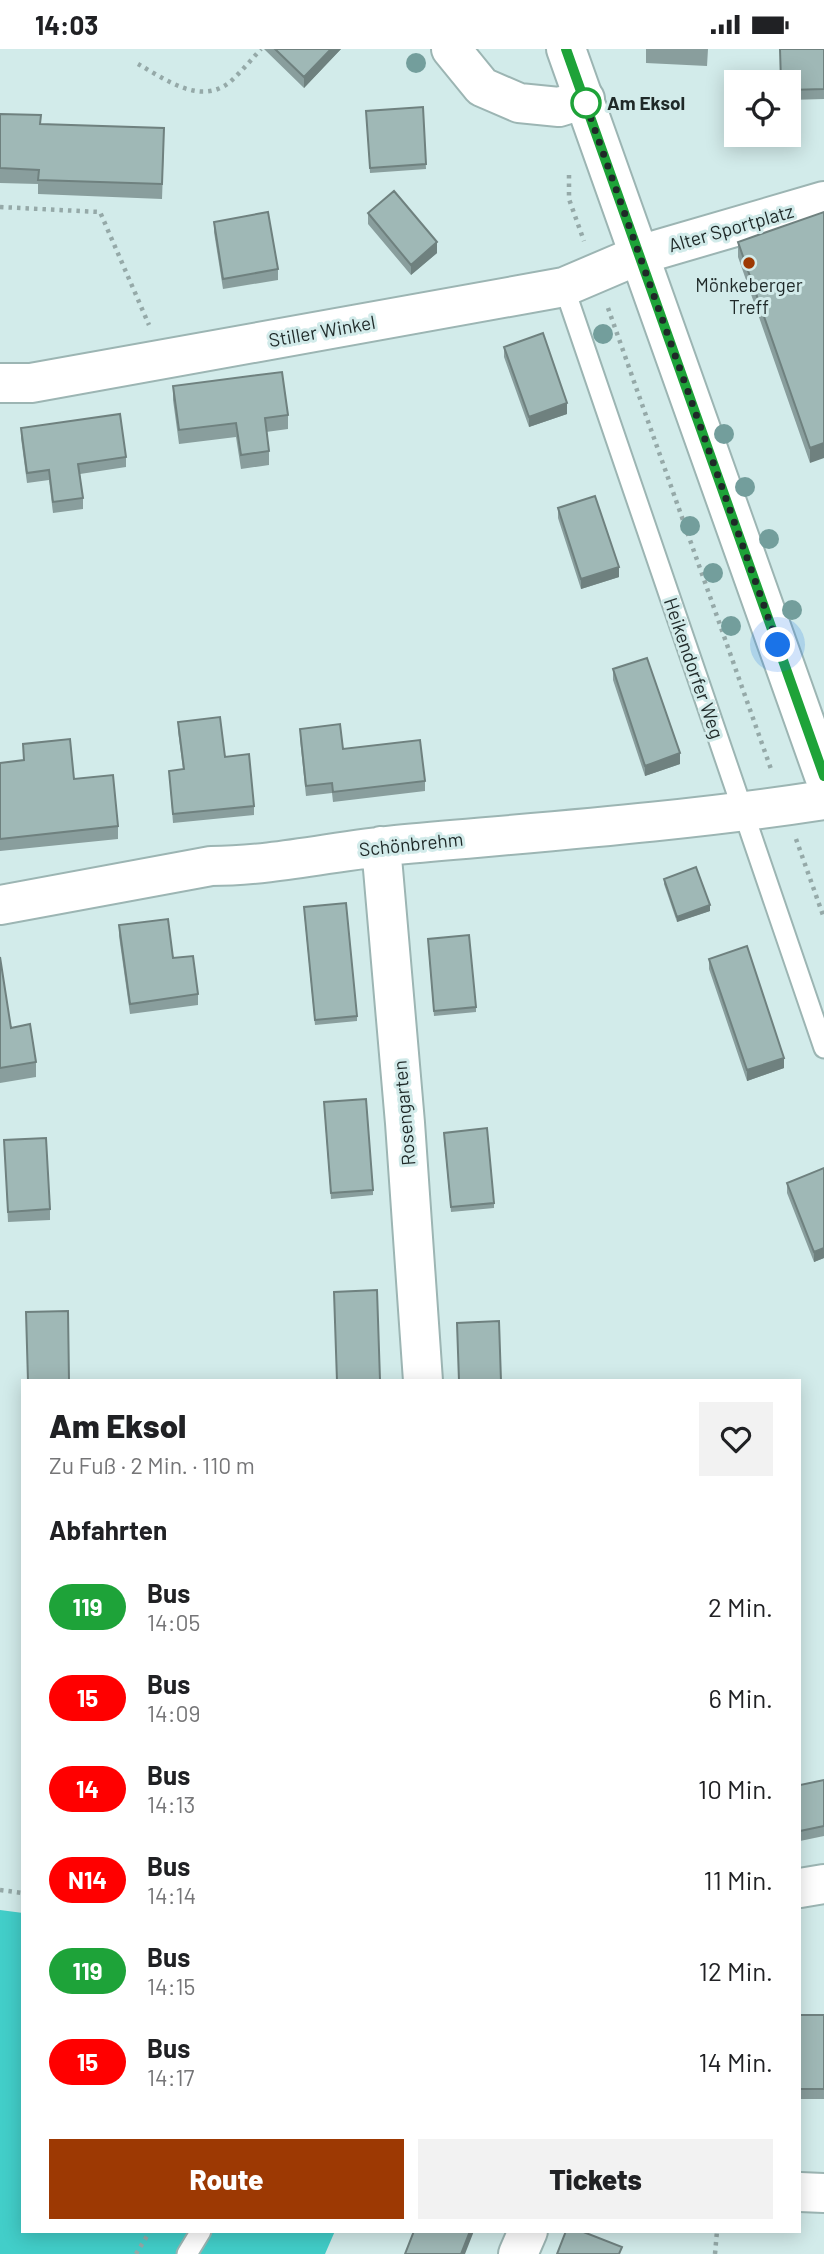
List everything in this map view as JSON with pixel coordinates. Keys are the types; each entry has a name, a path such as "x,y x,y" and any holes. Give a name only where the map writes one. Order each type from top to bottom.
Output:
{"street":[{"path":"451,49 482,87 519,103 559,107 584,99"},
{"path":"566,49 824,776"},
{"name":"Alter Sportplatz","path":"639,255 824,201"},
{"name":"Stiller Winkel","path":"0,383 31,383 580,281 639,255"},
{"name":"Schönbrehm","path":"0,905 211,866 240,866 381,846 743,813 824,800"},
{"name":"Rosengarten","path":"381,846 405,1123 423,1379"},
{"path":"801,1888 824,1884"},
{"path":"801,2192 824,2193"},
{"path":"518,2254 527,2233"}],"lane":[{"name":"Heikendorfer Weg","path":"580,281 743,813 824,1048"},
{"path":"187,2254 200,2233"}],"path":[{"path":"138,64 183,90 212,91 229,83 261,49"},
{"path":"569,173 569,199 580,281 641,397 824,918"},
{"path":"0,207 100,212 164,359"},
{"path":"0,1890 21,1893"},
{"path":"136,2254 149,2233"},
{"path":"715,2254 717,2233"}],"shaded area":[{"path":"0,1910 21,1913 21,2233 334,2233 325,2254 0,2254"}],"building":[{"path":"275,49 331,49 304,77"},
{"path":"780,49 824,49 824,89 801,90 801,70 781,70"},
{"path":"423,107 426,164 370,168 366,111"},
{"path":"0,114 41,115 40,124 164,128 162,184 38,180 39,170 0,168"},
{"path":"394,191 437,242 411,265 368,213"},
{"path":"268,212 278,269 223,279 214,222"},
{"path":"824,212 824,443 810,448 738,242"},
{"path":"543,333 567,403 529,417 504,347"},
{"path":"282,372 288,415 265,418 269,451 241,455 236,423 179,430 173,386"},
{"path":"120,414 126,457 78,464 83,498 53,502 49,470 27,473 21,428"},
{"path":"595,496 619,567 581,579 558,508"},
{"path":"647,658 680,753 645,766 613,669"},
{"path":"220,717 225,757 249,754 254,806 173,814 169,771 184,769 178,722"},
{"path":"340,724 343,749 420,740 425,781 333,792 332,783 306,786 300,729"},
{"path":"70,739 74,779 113,775 118,826 0,839 0,763 24,760 23,744"},
{"path":"696,867 710,905 677,917 664,879"},
{"path":"346,903 357,1016 315,1020 304,907"},
{"path":"168,919 173,958 193,956 198,994 130,1004 119,925"},
{"path":"469,935 476,1007 434,1011 428,939"},
{"path":"747,946 784,1058 747,1070 709,959"},
{"path":"0,957 11,1028 30,1024 36,1062 0,1068"},
{"path":"366,1099 373,1190 331,1193 324,1102"},
{"path":"487,1128 494,1203 451,1207 444,1133"},
{"path":"46,1138 50,1209 8,1212 4,1140"},
{"path":"824,1168 824,1248 814,1252 787,1183"},
{"path":"377,1290 380,1379 337,1379 334,1292"},
{"path":"68,1311 69,1379 28,1379 26,1312"},
{"path":"499,1321 501,1379 459,1379 457,1323"},
{"path":"824,1780 824,1826 801,1831 801,1785"},
{"path":"801,2015 824,2015 824,2089 801,2089"},
{"path":"413,2233 469,2233 461,2254 405,2254"},
{"path":"565,2233 586,2233 622,2247 619,2254 557,2254"}],"bus line":[{"name":"119","path":"566,49 824,776"}],"place":[{"name":"Am Eksol","path":"586,103"},
{"name":"Mönkeberger Treff","path":"749,263"}],"route":[{"path":"586,103 584,99 778,645"}]}
